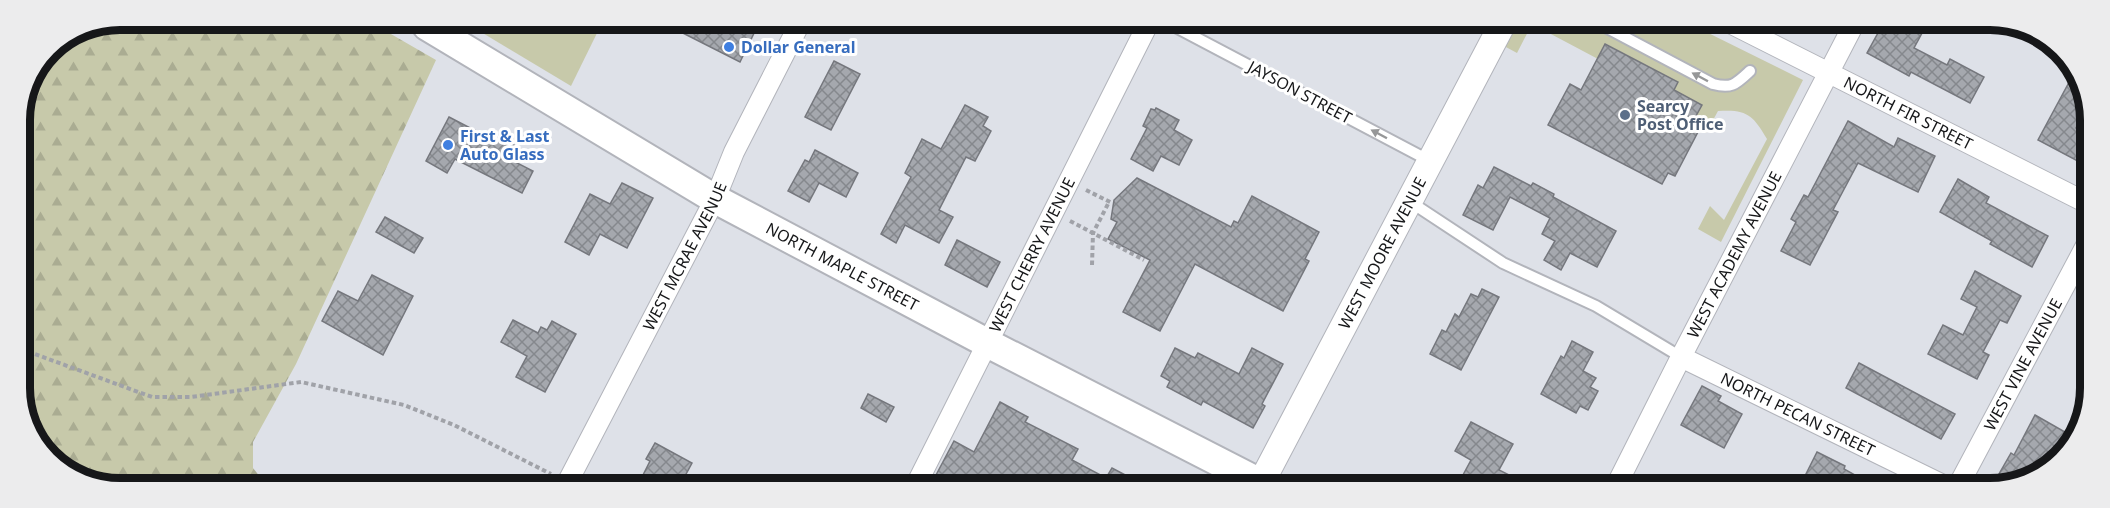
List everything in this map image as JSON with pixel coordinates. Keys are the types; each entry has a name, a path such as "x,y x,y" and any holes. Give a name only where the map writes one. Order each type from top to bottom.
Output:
{"main road":[{"name":"NORTH MAPLE STREET","path":"434,30 715,198 988,344 1251,478"}],"street":[{"name":"WEST MCRAE AVENUE","path":"571,478 715,198 734,152 796,30"},
{"name":"WEST CHERRY AVENUE","path":"920,478 1145,30"},
{"name":"WEST MOORE AVENUE","path":"1269,478 1409,201 1499,30"},
{"name":"NORTH FIR STREET","path":"1743,30 2080,200"},
{"name":"WEST ACADEMY AVENUE","path":"1620,478 1851,30"},
{"name":"WEST VINE AVENUE","path":"1962,478 2080,257"},
{"name":"NORTH PECAN STREET","path":"1681,357 1929,478"}],"lane":[{"name":"JAYSON STREET","path":"1181,30 1430,161"},
{"path":"1613,30 1713,84 1726,87 1736,84 1750,71"},
{"path":"1409,201 1503,263 1596,306 1681,357"}],"path":[{"path":"1069,182 1110,203 1093,233 1092,265"},
{"path":"1066,219 1144,260"},
{"path":"30,353 152,397 191,397 301,382 404,405 454,425 554,478"}],"green space":[{"path":"120,30 384,30 436,60 296,364 253,442 253,468 261,478 102,476 75,466 56,452 42,433 35,417 30,388 30,114 33,96 45,70 56,56 85,37"},
{"path":"478,30 599,30 571,86"},
{"path":"1512,30 1529,30 1517,53 1504,46"},
{"path":"1543,30 1702,30 1803,80 1721,242 1698,229 1710,206 1724,220 1767,139 1758,124 1743,113 1718,111 1706,133 1691,125 1702,105 1674,90 1678,82 1606,44 1598,59"}],"building":[{"name":"Dollar General","path":"677,30 756,30 740,62"},
{"path":"1880,30 1924,30 1914,48 1947,65 1950,59 1984,77 1970,103 1911,72 1909,76 1867,53"},
{"name":"Searcy Post Office","path":"1605,44 1678,82 1674,90 1702,105 1691,125 1699,130 1675,176 1668,173 1662,184 1548,125 1570,84 1581,90"},
{"path":"834,61 860,74 831,130 805,117"},
{"path":"2071,79 2078,102 2080,121 2076,128 2080,130 2080,162 2038,140"},
{"path":"965,105 988,117 983,126 991,131 975,161 966,157 939,210 953,217 939,243 905,225 896,243 881,234 911,177 905,173 922,139 941,149"},
{"path":"1156,108 1179,120 1174,130 1192,140 1179,165 1161,156 1153,171 1131,159 1147,128 1143,126 1151,109"},
{"path":"449,117 497,142 499,137 523,150 517,163 533,171 522,193 455,159 447,173 426,161"},
{"path":"1848,121 1894,147 1898,138 1935,156 1918,192 1858,163 1833,210 1838,212 1810,265 1781,251 1796,222 1791,219 1804,195 1808,197"},
{"path":"815,150 858,173 846,197 819,183 809,202 788,191 805,160 809,162"},
{"path":"1494,167 1531,186 1533,183 1554,194 1553,197 1616,231 1597,267 1570,253 1561,270 1544,260 1555,241 1542,234 1550,218 1510,197 1493,230 1463,215 1478,185 1483,188"},
{"path":"1137,178 1231,227 1234,221 1238,223 1252,196 1319,232 1305,259 1309,261 1283,311 1195,264 1160,331 1123,312 1150,260 1108,239 1117,222 1111,219 1114,200"},
{"path":"1958,179 1989,197 1986,203 2048,236 2032,267 1990,244 1992,241 1940,212"},
{"path":"622,183 653,198 627,248 600,234 589,255 565,242 590,194 610,204"},
{"path":"385,217 423,238 414,253 376,232"},
{"path":"957,240 1000,262 987,287 945,265"},
{"path":"1975,271 2021,296 2007,323 2000,320 1983,352 1989,355 1977,379 1928,354 1943,325 1963,335 1977,307 1961,299"},
{"path":"372,275 413,296 383,355 322,321 338,291 358,301"},
{"path":"1482,289 1499,297 1461,370 1430,354 1442,330 1446,332 1455,314 1459,317 1471,294 1478,297"},
{"path":"513,320 538,333 541,327 547,330 552,321 576,334 545,392 516,377 527,356 501,342"},
{"path":"1572,341 1593,352 1583,371 1596,378 1590,387 1598,391 1588,410 1580,406 1576,413 1541,394 1561,356 1564,358"},
{"path":"1175,348 1195,358 1198,353 1239,374 1252,348 1283,364 1262,404 1265,406 1253,428 1203,401 1201,405 1167,387 1170,381 1161,376"},
{"path":"1859,363 1955,414 1941,439 1846,388"},
{"path":"1702,386 1721,396 1718,401 1742,414 1724,448 1681,425"},
{"path":"868,394 894,407 886,422 861,408"},
{"path":"1000,402 1028,417 1025,422 1078,449 1072,460 1106,478 935,477 954,441 974,452"},
{"path":"2035,415 2068,434 2040,463 2014,475 2004,477 1999,474 2011,453 2014,455"},
{"path":"1471,422 1513,444 1499,470 1515,478 1461,478 1471,460 1455,451"},
{"path":"655,443 692,463 684,478 642,478 650,461 646,459"},
{"path":"1817,452 1845,466 1844,469 1860,478 1814,478 1806,474"},
{"path":"1112,468 1131,478 1106,478"}],"place":[{"name":"Dollar General","path":"729,47"},
{"name":"Searcy Post Office","path":"1625,115"},
{"name":"First & Last Auto Glass","path":"448,145"}]}
